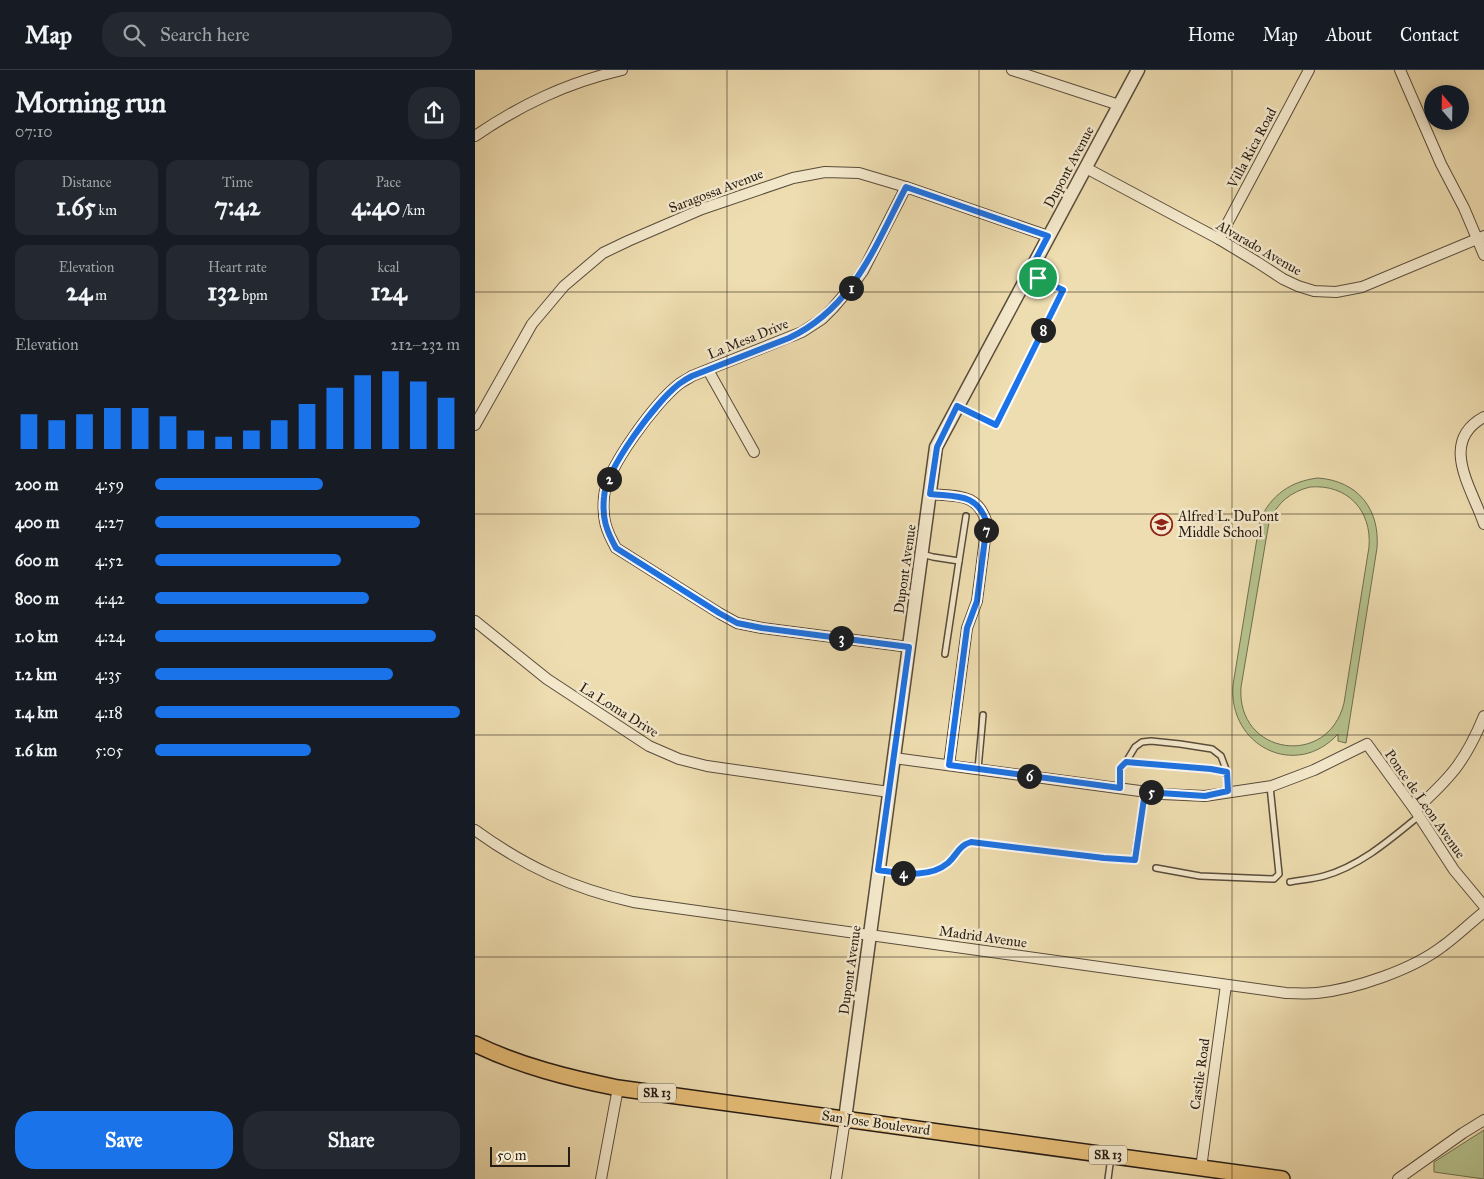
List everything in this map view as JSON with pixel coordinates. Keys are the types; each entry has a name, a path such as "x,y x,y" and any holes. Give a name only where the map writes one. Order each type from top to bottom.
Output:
{"main road":[{"name":"San Jose Boulevard","path":"475,1044 494,1053 560,1076 618,1088 1282,1179"}],"street":[{"path":"475,136 517,109 535,100 600,75 622,70"},
{"path":"1012,70 1119,105"},
{"name":"Dupont Avenue","path":"845,1119 937,447 957,406 1138,70"},
{"name":"Villa Rica Road","path":"1219,239 1309,70"},
{"path":"1400,70 1441,164 1481,237 1484,255"},
{"name":"Alvarado Avenue","path":"1086,168 1219,239 1283,279 1314,291 1336,292 1362,287 1481,237"},
{"name":"Saragossa Avenue","path":"475,425 532,324 564,286 603,253 702,210 793,178 825,172 859,173 906,187 1048,236"},
{"name":"La Mesa Drive","path":"906,187 855,282 822,319 789,338 692,376 678,384 644,422 615,466 604,496 604,514 606,531 616,548 737,623 909,647"},
{"path":"708,370 754,452"},
{"path":"1484,417 1469,427 1462,439 1459,453 1464,473 1484,524"},
{"path":"930,494 963,497 975,502 983,511 987,523 977,601 967,628 949,765"},
{"name":"La Loma Drive","path":"475,621 547,680 649,746 679,759 707,766 889,792"},
{"path":"1417,813 1459,764 1484,716"},
{"name":"Ponce de Leon Avenue","path":"894,758 1145,792 1205,796 1270,786 1314,770 1367,744 1417,813 1454,870 1484,906"},
{"name":"Madrid Avenue","path":"475,830 527,864 557,879 597,894 633,902 1286,993 1316,993 1347,988 1381,977 1419,961 1442,947 1484,912"},
{"name":"Castile Road","path":"1201,1168 1226,985"},
{"path":"601,1179 618,1088"},
{"path":"836,1179 845,1119"},
{"path":"1398,1179 1463,1132 1484,1120"}],"lane":[{"path":"957,406 996,425 1063,290 1028,274"},
{"path":"945,654 966,516"},
{"path":"922,554 959,561"},
{"path":"978,770 983,715"},
{"path":"1120,788 1120,768 1135,747 1143,742 1151,741 1212,749 1221,756 1227,772 1228,791"},
{"path":"1126,762 1227,772"},
{"path":"1156,868 1200,876 1274,879 1279,874 1270,786"},
{"path":"878,870 916,875 938,869 948,863 963,845 971,842 1135,860 1145,792"},
{"path":"1290,882 1322,877 1346,867 1370,853 1417,813"},
{"path":"1108,1179 1111,1155"}],"green space":[{"path":"1318,478 1332,480 1355,491 1364,500 1375,521 1377,548 1346,743 1338,741 1338,734 1321,748 1303,754 1285,755 1268,750 1253,739 1241,725 1234,707 1233,685 1260,520 1270,503 1283,491 1299,482","holes":["1310,487 1323,487 1346,495 1355,502 1366,522 1369,534 1369,547 1344,703 1335,724 1320,738 1303,745 1285,745 1267,739 1253,727 1243,710 1241,687 1269,522 1276,509 1290,495"]},
{"path":"1484,1130 1484,1179 1434,1172 1434,1162"}],"place":[{"name":"Alfred L. DuPont Middle School","path":"1162,524"}],"route":[{"path":"906,187 1048,236 1028,274 1038,278 1063,290 996,425 957,406 937,447 930,494 963,497 975,502 983,511 987,523 977,601 967,628 949,765 1120,788 1120,768 1126,762 1141,762 1227,772 1228,791 1205,796 1145,792 1135,860 971,842 963,845 948,863 938,869 916,875 878,870 909,647 737,623 616,548 606,531 604,496 608,481 615,466 644,422 678,384 692,376 789,338 822,319 863,271 906,187"}]}
